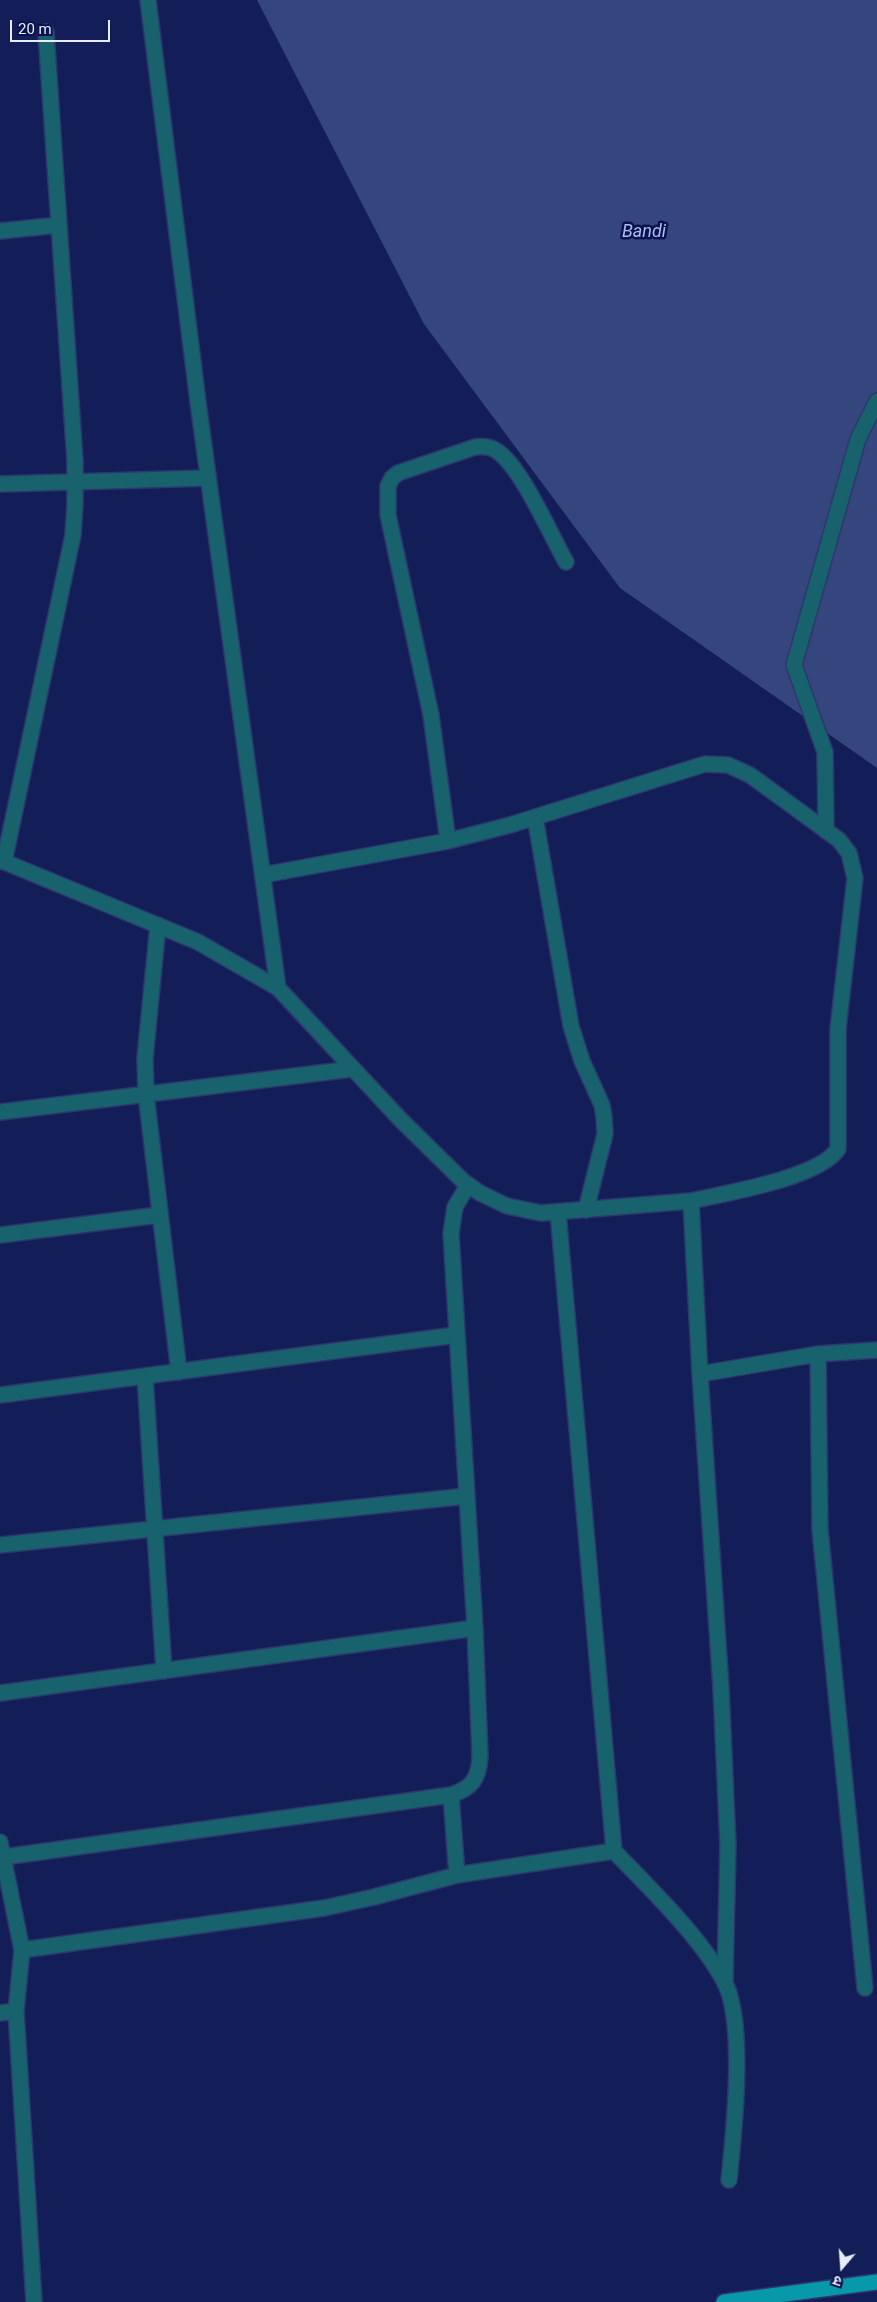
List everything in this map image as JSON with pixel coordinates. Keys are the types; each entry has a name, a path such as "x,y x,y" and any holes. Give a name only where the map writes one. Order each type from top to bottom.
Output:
{"main road":[{"path":"724,2302 877,2282"}],"street":[{"path":"148,0 208,478 278,988"},
{"path":"46,32 75,483 72,535 2,861 198,942 278,988 352,1069 429,1148 468,1185 507,1206 542,1213 691,1201 795,1176 833,1157 838,1149 837,1068 839,1011 856,878 849,853 839,840 750,775 728,766 705,764 534,817 448,841 263,875"},
{"path":"0,230 59,225"},
{"path":"826,831 826,752 794,665 858,439 877,402"},
{"path":"448,841 431,715 388,515 388,486 398,473 475,447 485,446 495,449 506,457 518,474 566,562"},
{"path":"0,484 208,478"},
{"path":"534,817 571,1026 582,1061 602,1105 604,1117 606,1134 586,1210"},
{"path":"158,924 145,1058 146,1094 178,1372"},
{"path":"0,1112 352,1069"},
{"path":"4,1857 451,1795 464,1791 473,1784 479,1771 475,1628 456,1335 452,1215 468,1185"},
{"path":"691,1201 700,1374 722,1688 728,1835 725,1981 731,2003 736,2041 734,2135 729,2180"},
{"path":"558,1212 614,1851 672,1913 725,1981"},
{"path":"0,1235 159,1216"},
{"path":"0,1395 456,1335"},
{"path":"700,1374 818,1354 877,1350"},
{"path":"818,1354 820,1529 865,1988"},
{"path":"145,1377 164,1671"},
{"path":"0,1545 467,1496"},
{"path":"0,1693 475,1628"},
{"path":"451,1795 457,1875"},
{"path":"0,1842 22,1950 16,2011 34,2302"},
{"path":"22,1950 324,1908 457,1875 614,1851"},
{"path":"0,2013 16,2011"}],"water":[{"name":"Bandi","path":"257,0 877,0 877,768 620,588 424,324"}]}
